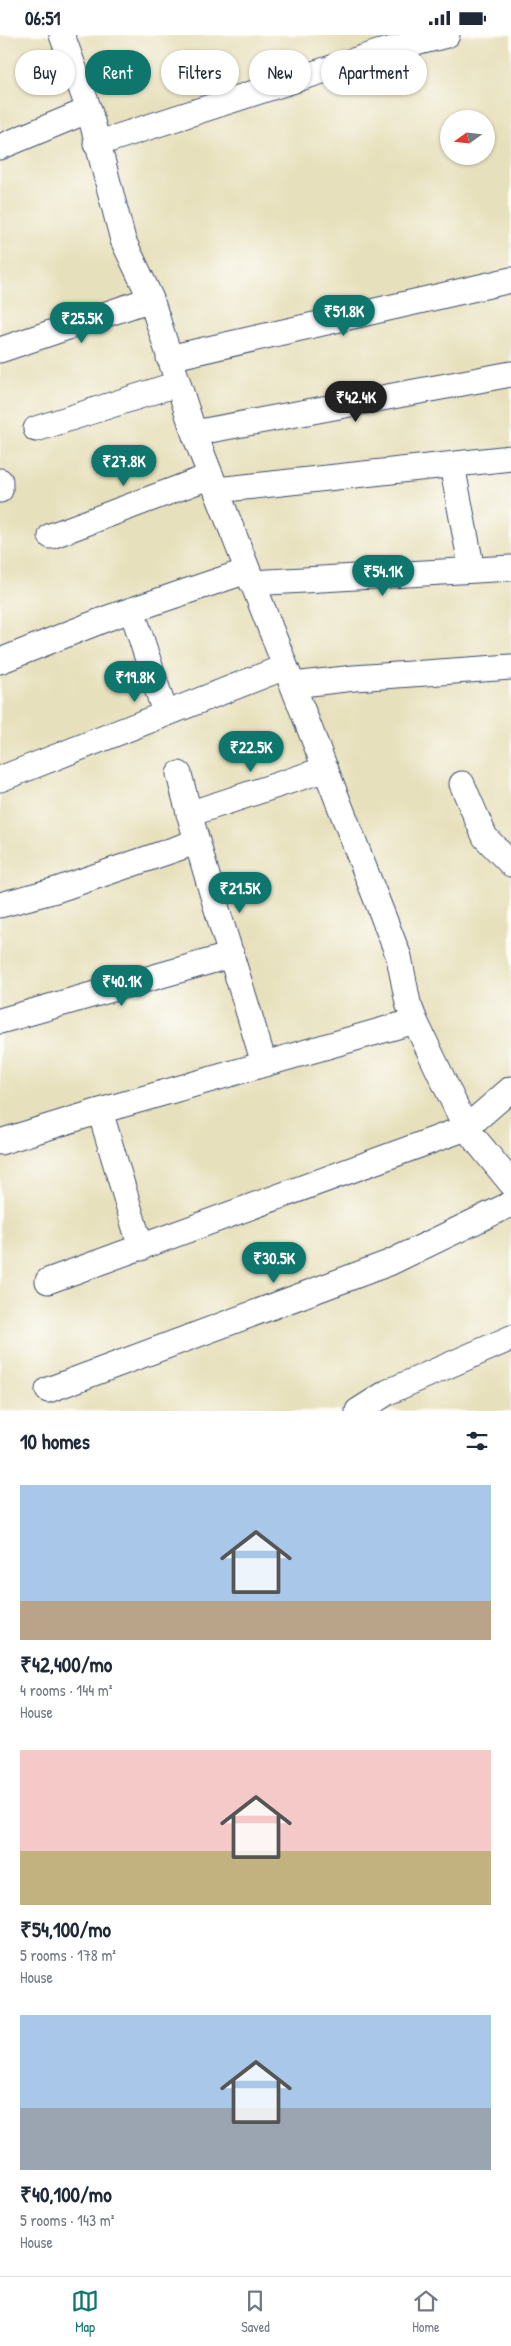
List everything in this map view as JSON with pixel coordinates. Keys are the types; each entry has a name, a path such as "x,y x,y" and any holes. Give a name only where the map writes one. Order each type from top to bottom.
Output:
{"street":[{"path":"48,1390 389,1263 510,1187 466,1128 408,1003 399,957 194,433 151,299 123,241 96,144 89,110 62,35"},
{"path":"96,144 381,52 447,35"},
{"path":"0,147 89,110"},
{"path":"169,358 511,280"},
{"path":"0,350 151,299"},
{"path":"194,433 511,374"},
{"path":"36,429 177,384"},
{"path":"51,535 214,483 452,465 511,458"},
{"path":"452,465 472,571"},
{"path":"0,481 0,490"},
{"path":"0,661 132,610 249,577 472,571 511,568"},
{"path":"132,610 165,713"},
{"path":"0,779 165,713 289,676 363,677 511,667"},
{"path":"189,814 326,769"},
{"path":"179,774 196,842 264,1064"},
{"path":"462,784 485,837 511,864"},
{"path":"0,905 56,890 196,842"},
{"path":"0,1021 232,955"},
{"path":"0,1142 100,1111 416,1021"},
{"path":"48,1281 466,1128 511,1089"},
{"path":"100,1111 142,1248"},
{"path":"358,1411 388,1392 511,1339"}]}
